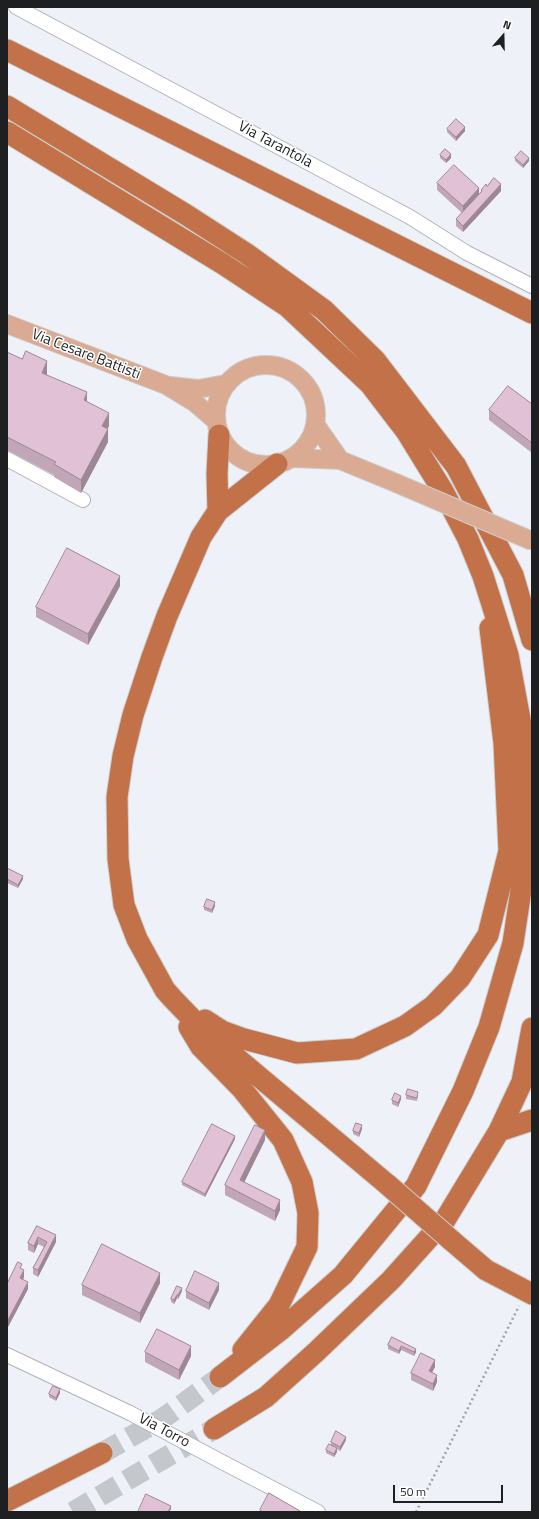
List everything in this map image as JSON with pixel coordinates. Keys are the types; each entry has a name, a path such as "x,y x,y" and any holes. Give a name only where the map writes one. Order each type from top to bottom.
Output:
{"highway":[{"path":"7,50 532,313"},
{"path":"7,106 185,214 247,254 324,310 375,360 456,466 513,575 532,640"},
{"path":"7,132 223,264 288,308 329,344 370,384 406,431 443,491 468,539 483,576 508,655 522,730 526,826 521,890 513,943 489,1028 463,1091 416,1186 343,1275 282,1329 220,1377 279,1305 307,1247 308,1213 302,1182 283,1140 242,1089 201,1047 165,990 137,940 124,905 118,859 118,798 124,749 133,715 168,616 201,537 218,511 285,461"},
{"path":"217,427 218,511"},
{"path":"172,999 222,1031 244,1039 297,1053 349,1050 356,1049 405,1026 433,1006 460,978 488,935 509,851 504,743 483,576"},
{"path":"172,999 201,1028 388,1185 486,1270 526,1299"},
{"path":"214,1429 266,1397 316,1352 391,1280 445,1220 499,1131 522,1082 532,1028"},
{"path":"499,1131 532,1120"},
{"path":"7,1501 102,1453"}],"main road":[{"name":"Via Cesare Battisti","path":"7,324 166,385 194,402 217,427"},
{"path":"285,461 308,443 314,430 315,407 310,391 300,378 286,369 270,365 253,366 238,373 226,384 217,401 217,427 229,450 243,460 260,465 285,461 340,460 532,541"},
{"name":"Via Cesare Battisti","path":"166,385 198,388 226,384"},
{"path":"315,424 340,460"}],"street":[{"name":"Via Tarantola","path":"16,7 410,216 467,253 532,286"},
{"path":"7,459 83,500"},
{"name":"Via Torro","path":"7,1355 130,1413 318,1512"}],"path":[{"path":"416,1512 526,1299"}],"building":[{"path":"456,119 465,127 456,137 447,129"},
{"path":"445,149 451,154 446,160 440,155"},
{"path":"521,151 529,158 523,165 515,158"},
{"path":"454,165 479,188 463,206 437,183"},
{"path":"494,178 501,184 463,226 456,219 482,191 481,190 486,184 487,186"},
{"path":"26,351 47,361 42,373 87,392 84,400 109,413 102,426 108,429 81,480 54,464 56,462 7,437 7,352 22,359"},
{"path":"508,386 532,404 532,443 489,410"},
{"path":"67,548 120,576 88,634 36,607"},
{"path":"7,868 23,876 18,885 7,879"},
{"path":"207,899 215,902 212,910 204,907"},
{"path":"408,1089 418,1092 417,1098 406,1095"},
{"path":"395,1093 401,1096 398,1103 392,1100"},
{"path":"356,1123 362,1125 359,1133 353,1131"},
{"path":"212,1124 235,1136 205,1194 182,1182"},
{"path":"255,1125 265,1130 240,1180 280,1200 275,1211 225,1185"},
{"path":"37,1226 56,1235 38,1270 33,1268 47,1242 38,1237 34,1246 28,1243"},
{"path":"102,1244 160,1273 140,1313 82,1285"},
{"path":"18,1262 22,1264 20,1268 24,1270 20,1278 28,1282 7,1320 7,1284"},
{"path":"195,1271 219,1283 209,1303 186,1291"},
{"path":"177,1286 182,1288 174,1300 171,1299"},
{"path":"157,1329 191,1346 179,1370 145,1352"},
{"path":"392,1337 416,1349 414,1352 401,1346 399,1351 388,1345"},
{"path":"421,1353 435,1360 429,1371 437,1375 433,1384 411,1373"},
{"path":"53,1386 60,1389 56,1398 49,1394"},
{"path":"336,1431 346,1437 340,1447 331,1442"},
{"path":"329,1444 337,1448 334,1454 326,1450"},
{"path":"269,1493 300,1512 263,1512 260,1510"},
{"path":"146,1494 171,1506 168,1512 138,1512"}],"tunnel":[{"path":"102,1453 162,1419 220,1377"},
{"path":"73,1512 214,1429"}]}
